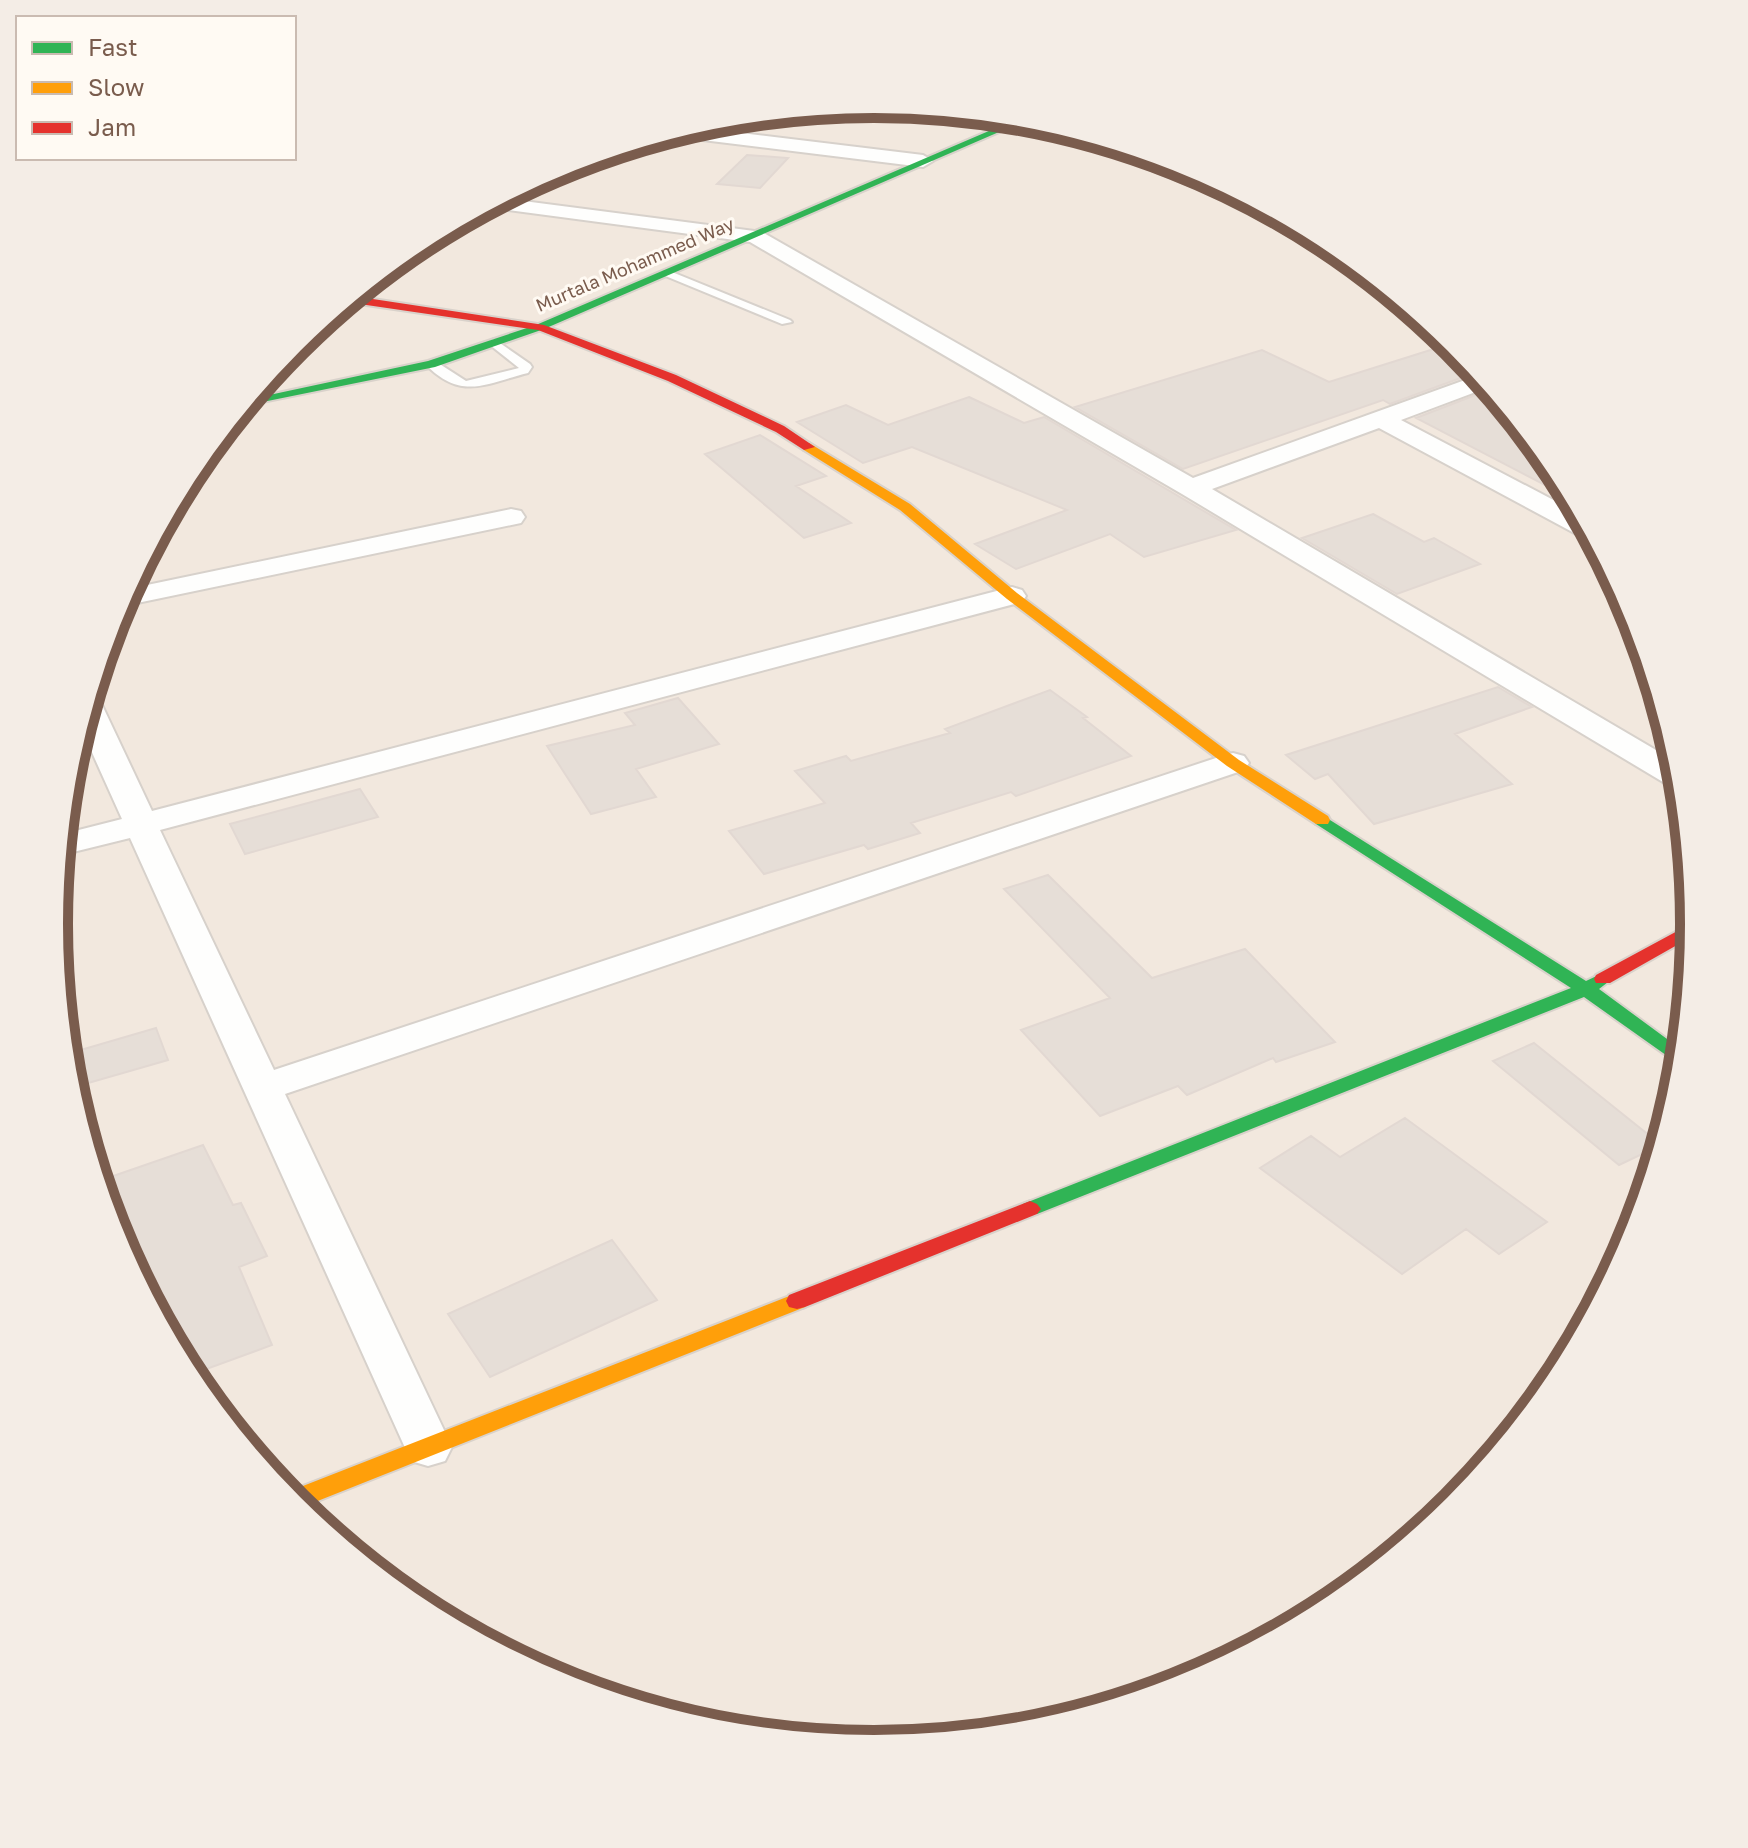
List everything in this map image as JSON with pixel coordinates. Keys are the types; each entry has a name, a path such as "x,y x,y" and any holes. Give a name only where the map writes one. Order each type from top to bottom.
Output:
{"street":[{"name":"Murtala Mohammed Way","path":"263,399 431,364 540,327 1002,129"},
{"path":"709,135 923,161"},
{"path":"510,205 755,236 1191,488 1665,769"},
{"path":"363,301 540,327 672,378 780,429 905,507 1012,596 1233,763 1586,989 1670,1051"},
{"path":"1191,488 1473,385"},
{"path":"1379,418 1572,520"},
{"path":"138,596 511,517"},
{"path":"73,842 1012,596"},
{"path":"94,721 428,1447"},
{"path":"262,1088 1233,763"},
{"path":"305,1495 1586,989 1680,936"}],"lane":[{"path":"667,273 786,322"},
{"path":"431,364 457,383 466,385 524,370 526,367 494,343"}],"shaded area":[{"path":"874,118 927,120 1031,133 1083,145 1182,179 1230,201 1322,254 1365,285 1444,354 1480,393 1544,476 1572,521 1619,616 1637,665 1653,715 1673,819 1680,924 1678,977 1665,1081 1653,1133 1619,1232 1597,1280 1544,1372 1513,1415 1444,1494 1405,1530 1322,1594 1277,1622 1182,1669 1133,1687 1083,1703 979,1723 874,1730 821,1728 717,1715 665,1703 566,1669 518,1647 426,1594 383,1563 304,1494 268,1455 204,1372 176,1327 129,1232 111,1183 95,1133 75,1029 68,924 70,871 83,767 95,715 129,616 151,568 204,476 235,433 304,354 343,318 426,254 471,226 566,179 615,161 665,145 769,125"}],"building":[{"path":"747,155 788,158 760,188 717,184"},
{"path":"1437,348 1465,376 1390,404 1383,400 1183,469 1075,407 1262,350 1329,382"},
{"path":"1480,393 1552,488 1416,418"},
{"path":"969,397 1024,423 1044,417 1236,530 1144,557 1110,534 1016,569 975,544 1067,510 912,447 863,463 797,422 846,405 888,425"},
{"path":"760,435 826,476 796,486 851,523 804,538 705,454"},
{"path":"1373,514 1424,542 1434,538 1480,564 1397,594 1302,538"},
{"path":"1498,687 1532,707 1455,734 1512,784 1374,824 1328,774 1315,779 1286,755"},
{"path":"1050,690 1087,717 1083,718 1131,756 1016,796 1011,792 911,823 920,833 868,849 864,845 764,874 729,831 825,803 795,771 846,756 851,761 950,733 945,729"},
{"path":"678,698 719,744 636,769 656,797 591,814 547,746 635,725 625,713"},
{"path":"360,789 378,817 245,854 230,824"},
{"path":"1048,875 1152,978 1245,949 1335,1042 1276,1062 1273,1058 1187,1095 1178,1086 1100,1116 1021,1030 1110,998 1004,889"},
{"path":"156,1028 168,1060 84,1084 78,1051"},
{"path":"1534,1043 1652,1137 1647,1152 1619,1165 1493,1061"},
{"path":"1405,1118 1547,1222 1499,1254 1466,1229 1402,1274 1260,1168 1311,1136 1340,1157"},
{"path":"203,1145 233,1205 241,1203 267,1256 239,1267 272,1345 203,1370 151,1280 109,1177"},
{"path":"612,1240 657,1300 490,1377 448,1314"}],"traffic: fast":[{"path":"263,399 431,364 540,327 1003,129"},
{"path":"1322,820 1586,989 1670,1051"},
{"path":"1030,1209 1586,989 1603,979"}],"traffic: slow":[{"path":"809,447 905,507 1012,596 1233,763 1322,820"},
{"path":"305,1495 797,1301"}],"traffic: jam":[{"path":"363,301 540,327 672,378 780,429 809,447"},
{"path":"1603,979 1680,936"},
{"path":"797,1301 1030,1209"}]}
